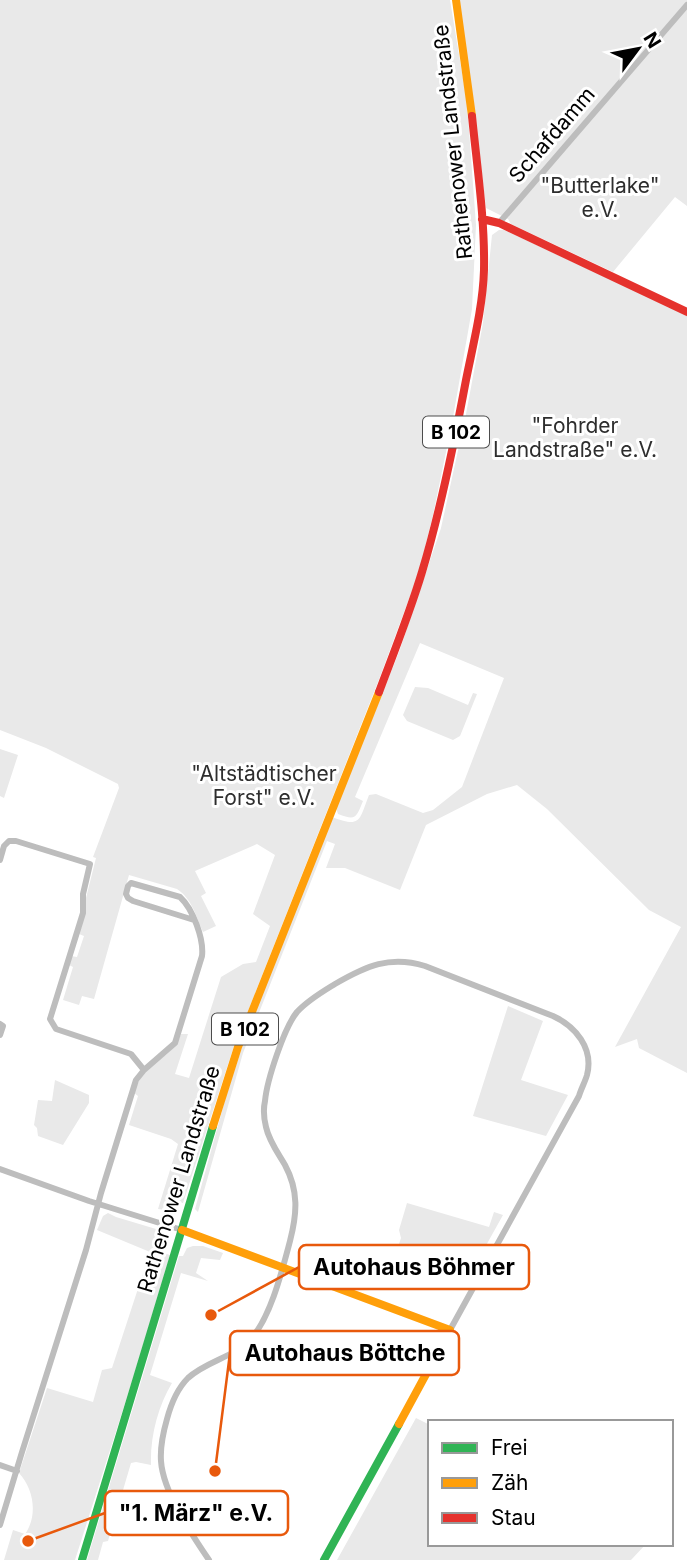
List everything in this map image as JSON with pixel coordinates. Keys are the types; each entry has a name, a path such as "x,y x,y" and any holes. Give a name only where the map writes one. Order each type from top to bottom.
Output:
{"main road":[{"name":"Rathenower Landstraße","path":"82,1560 238,1046 391,662 422,572 437,517 458,424 484,271 482,219 457,0"},
{"path":"482,219 499,223 687,312"},
{"path":"182,1230 450,1330 324,1560"}],"street":[{"name":"Schafdamm","path":"499,223 687,5"},
{"path":"0,860 4,846 9,841 16,841 90,864 83,894 83,912 50,1019 56,1029 131,1054 144,1070"},
{"path":"0,1525 136,1080 175,1043 202,956 203,947 194,919 186,902 180,897 131,883 128,886 126,894 133,901 194,919"},
{"path":"209,1560 172,1497 160,1460 161,1449 167,1416 175,1396 187,1379 206,1365 249,1342 268,1311 282,1267 295,1223 296,1200 292,1179 269,1137 264,1118 264,1102 276,1061 291,1021 312,998 356,972 399,961 412,962 558,1018 580,1037 589,1062 587,1077 579,1096 450,1330"},
{"path":"0,1024 3,1026 0,1035"},
{"path":"0,1169 182,1230"},
{"path":"0,1465 16,1471"}],"green space":[{"name":"\"Altstädtischer Forst\" e.V.","path":"0,0 450,0 467,103 476,225 472,309 452,423 419,572 233,1049 183,1203 176,1203 171,1211 158,1209 178,1144 171,1139 129,1125 138,1096 134,1093 143,1074 170,1051 181,1034 188,1034 175,1074 189,1078 221,977 243,964 256,962 270,926 253,914 275,855 257,844 195,871 206,893 201,896 216,926 203,932 190,903 177,889 129,875 94,999 82,996 79,1005 63,1000 73,967 69,965 71,956 77,957 84,936 79,934 96,858 93,857 119,788 118,784 46,748 0,730"},
{"name":"\"Butterlake\" e.V.","path":"458,0 687,0 687,206 675,197 613,272 511,224 508,219 486,208"},
{"name":"\"Fohrder Landstraße\" e.V.","path":"499,230 687,315 687,1073 639,1048 637,1039 615,1047 681,927 649,910 547,809 517,785 487,794 426,825 400,890 345,868 326,868 335,844 327,841 243,1053 198,1212 195,1209 227,1093 246,1036 332,817 349,822 358,820 369,795 376,794 423,813 433,810 462,787 504,678 420,643 355,797 363,801 359,811 355,817 338,814 336,808 399,652 441,528 483,323 492,235"},
{"path":"415,687 428,688 468,705 473,693 477,694 460,736 453,740 407,721 403,715"},
{"path":"0,749 18,755 4,798 0,796"},
{"path":"508,1006 543,1021 521,1080 568,1095 546,1136 473,1116"},
{"path":"55,1080 89,1095 89,1103 63,1145 38,1136 34,1125 38,1100 52,1101"},
{"path":"407,1203 489,1227 494,1212 503,1215 464,1285 394,1259"},
{"path":"108,1213 166,1232 160,1239 163,1242 161,1252 170,1255 75,1560 4,1560 13,1530 25,1534 32,1519 31,1495 19,1473 47,1388 93,1402 102,1370 112,1368 150,1252 97,1230 103,1216"},
{"path":"203,1246 223,1253 220,1260 201,1258 196,1273 208,1281 181,1273 150,1375 172,1383 156,1422 151,1465 131,1463 108,1541 103,1542 98,1560 87,1560 179,1256 183,1256 187,1248"},
{"path":"416,1418 428,1424 428,1546 644,1546 631,1560 337,1560"}],"traffic: fast":[{"path":"82,1560 213,1126"},
{"path":"324,1560 399,1424"}],"traffic: slow":[{"path":"456,0 472,116"},
{"path":"213,1126 238,1047 379,692"},
{"path":"182,1230 450,1330 399,1424"}],"traffic: jam":[{"path":"379,692 412,602 435,524 480,311 484,270 483,232 472,116"},
{"path":"482,219 499,223 687,312"}],"place":[{"name":"Autohaus Böhmer","path":"211,1315"},
{"name":"Autohaus Böttche","path":"215,1471"},
{"name":"\"1. März\" e.V.","path":"28,1541"}]}
